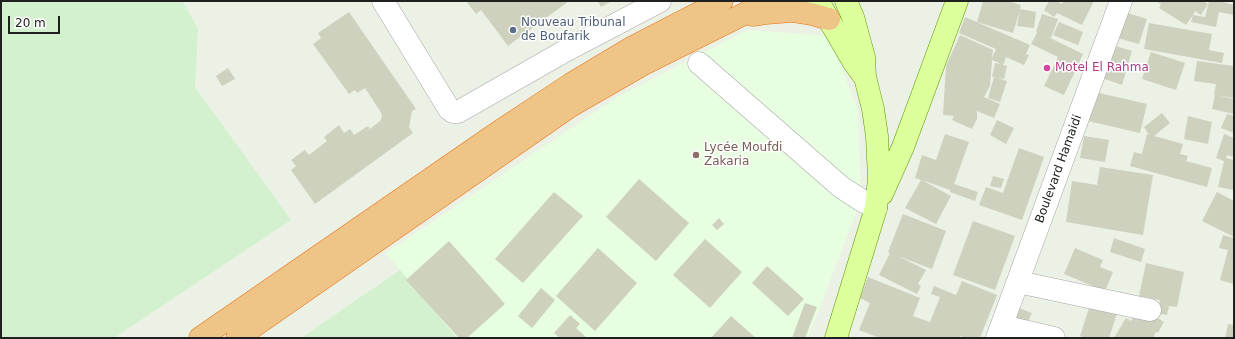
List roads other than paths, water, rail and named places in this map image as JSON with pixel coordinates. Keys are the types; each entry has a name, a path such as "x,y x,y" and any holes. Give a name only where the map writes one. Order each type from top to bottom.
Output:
{"highway":[{"path":"200,338 484,142 571,84 634,47 722,1"},
{"path":"237,338 569,107 642,65 770,1"},
{"path":"733,19 766,13 792,11 811,14 823,10"}],"main road":[{"path":"846,1 853,17 864,57 865,77 874,109 879,179 876,208"},
{"path":"836,338 876,208 903,147 957,1"},
{"path":"823,10 853,62 865,77"},
{"path":"877,136 888,145 903,147"}],"street":[{"path":"383,1 449,109 453,112 458,112 565,51 660,1"},
{"name":"Boulevard Hamaidi","path":"999,332 1121,1"},
{"path":"699,63 841,187 876,208"},
{"path":"1018,282 1150,310"},
{"path":"999,332 1054,338"}],"place":[{"name":"Nouveau Tribunal de Boufarik","path":"513,30"},
{"name":"Motel El Rahma","path":"1047,68"},
{"name":"Lycée Moufdi Zakaria","path":"696,155"}]}
